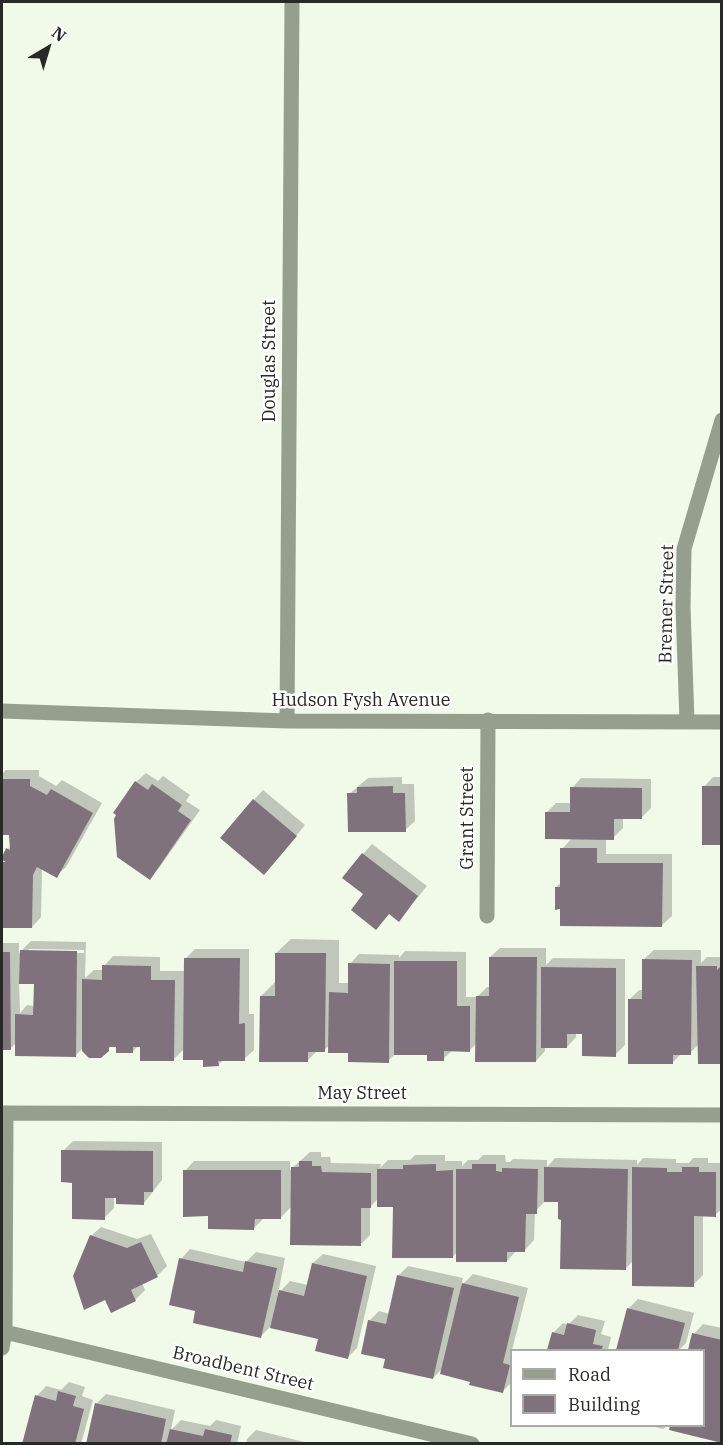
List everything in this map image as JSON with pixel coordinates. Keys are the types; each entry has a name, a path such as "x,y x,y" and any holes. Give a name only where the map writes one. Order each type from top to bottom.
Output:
{"street":[{"name":"Douglas Street","path":"287,721 292,2"},
{"name":"Bremer Street","path":"687,721 683,607 684,549 722,420"},
{"name":"Hudson Fysh Avenue","path":"2,711 287,721 722,722"},
{"name":"Grant Street","path":"487,916 488,720"},
{"name":"May Street","path":"4,1113 722,1115"},
{"path":"2,1348 5,1332 4,1113"},
{"name":"Broadbent Street","path":"5,1332 472,1443"}],"building":[{"path":"2,779 30,779 30,786 47,795 51,789 93,813 57,878 37,867 33,875 32,928 2,928 2,862 6,862 2,860 2,857 6,848 10,850 9,835 2,835"},
{"path":"135,781 148,790 152,784 182,805 178,811 191,820 150,880 117,857 114,819 116,815 113,813"},
{"path":"393,786 393,793 405,793 406,832 348,832 347,793 357,793 357,787"},
{"path":"702,786 722,786 722,845 702,845"},
{"path":"570,787 642,788 642,819 614,819 614,840 545,839 545,812 570,812"},
{"path":"253,799 297,836 264,875 220,838"},
{"path":"560,848 597,848 597,863 663,863 662,927 560,926 560,909 555,910 555,887 560,887"},
{"path":"362,853 418,896 399,922 389,914 376,930 351,910 363,894 342,878"},
{"path":"20,950 77,951 76,1057 15,1056 15,1014 33,1015 34,984 19,984"},
{"path":"2,952 10,952 11,1050 2,1050"},
{"path":"275,953 326,953 325,1052 308,1052 308,1062 259,1062 260,996 275,996"},
{"path":"489,957 537,957 536,1062 475,1062 476,996 489,996"},
{"path":"184,958 240,958 239,1024 245,1023 245,1061 218,1061 219,1066 203,1067 203,1060 183,1060"},
{"path":"642,959 692,960 691,1055 673,1055 673,1064 628,1064 628,999 642,999"},
{"path":"394,961 457,961 457,1006 470,1006 470,1052 444,1051 444,1061 427,1061 427,1055 394,1055"},
{"path":"348,963 390,964 389,1063 348,1062 348,1053 328,1053 329,992 348,993"},
{"path":"102,965 151,966 151,980 175,980 174,1061 140,1061 140,1047 133,1047 133,1053 116,1053 116,1047 109,1047 109,1051 101,1058 89,1058 82,1051 82,979 102,980"},
{"path":"722,965 722,1064 698,1064 696,966 717,966 717,970"},
{"path":"541,967 616,968 616,1057 582,1056 582,1034 567,1034 567,1048 541,1048"},
{"path":"61,1150 153,1151 153,1192 144,1192 144,1205 116,1204 116,1198 105,1198 105,1220 72,1219 72,1183 61,1182"},
{"path":"299,1161 312,1161 312,1166 321,1166 322,1172 371,1173 371,1208 361,1208 361,1246 290,1245 291,1167 299,1167"},
{"path":"436,1164 436,1171 453,1170 453,1258 392,1258 393,1207 377,1207 377,1169 403,1169 403,1165"},
{"path":"472,1164 496,1164 496,1171 502,1172 502,1168 538,1169 537,1214 526,1214 525,1252 507,1252 507,1262 456,1262 456,1169 472,1169"},
{"path":"544,1167 628,1169 626,1270 560,1269 561,1220 558,1219 558,1202 544,1202"},
{"path":"632,1167 667,1168 667,1172 682,1172 682,1167 699,1167 699,1172 716,1172 716,1217 694,1216 694,1287 632,1286"},
{"path":"183,1170 281,1170 281,1219 255,1219 254,1230 208,1229 208,1216 183,1217"},
{"path":"90,1235 127,1248 141,1242 158,1277 131,1290 136,1301 111,1313 105,1300 84,1310 73,1276"},
{"path":"179,1258 243,1272 245,1261 277,1268 261,1338 193,1323 195,1311 169,1305"},
{"path":"312,1263 367,1276 348,1359 315,1351 318,1339 270,1328 279,1290 304,1296"},
{"path":"397,1275 454,1288 433,1379 383,1368 385,1359 361,1354 368,1320 386,1324"},
{"path":"462,1283 519,1297 503,1363 510,1365 503,1393 469,1385 470,1382 440,1374"},
{"path":"627,1308 685,1323 678,1349 616,1349"},
{"path":"567,1323 596,1330 593,1344 603,1346 602,1349 547,1349 552,1332 564,1335"},
{"path":"692,1333 722,1340 722,1443 669,1430 670,1427 705,1427 705,1349 688,1349"},
{"path":"58,1391 76,1396 73,1406 84,1409 75,1444 22,1444 35,1395 56,1401"},
{"path":"95,1403 166,1419 161,1444 86,1444"},
{"path":"170,1429 203,1436 205,1429 232,1435 230,1444 166,1444"}]}
